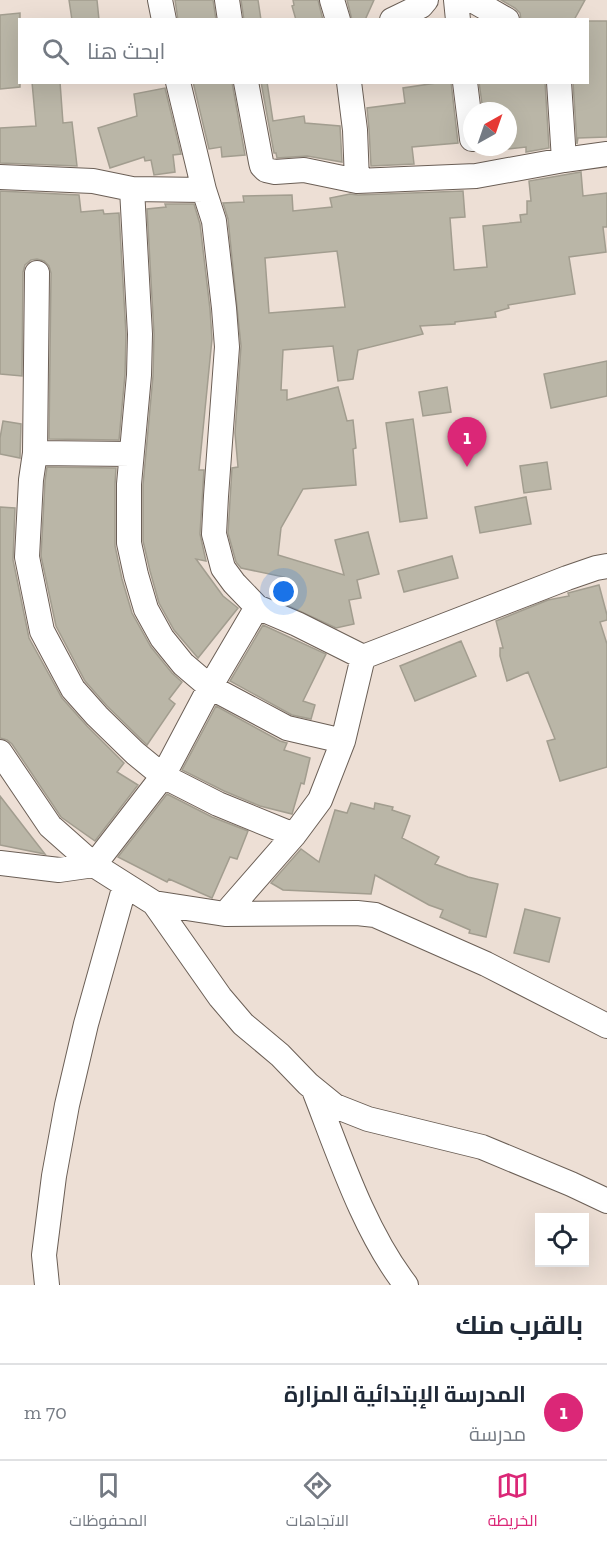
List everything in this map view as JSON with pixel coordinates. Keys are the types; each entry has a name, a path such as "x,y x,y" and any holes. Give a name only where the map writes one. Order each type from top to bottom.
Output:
{"street":[{"path":"160,0 164,18"},
{"path":"227,0 230,18"},
{"path":"332,0 337,18"},
{"path":"396,18 421,6 426,0"},
{"path":"456,0 458,18"},
{"path":"472,0 504,18"},
{"path":"178,84 204,190 214,221 224,308 227,347 214,534 223,568 234,583 257,607 363,657 567,578 607,566"},
{"path":"246,84 261,162 266,171 304,170 357,181 476,176 607,154"},
{"path":"349,84 355,130 357,181"},
{"path":"465,84 467,102"},
{"path":"559,84 564,160"},
{"path":"474,156 476,176"},
{"path":"0,177 93,181 132,189 204,190"},
{"path":"132,189 140,334 139,375 130,454 129,543 146,609 162,638 183,664 210,687 287,728 342,741"},
{"path":"37,273 35,453 30,489 27,558 42,631 73,689 96,716 163,776 218,804 294,835"},
{"path":"35,453 130,454"},
{"path":"0,863 59,870 94,865 163,776 210,687 257,607"},
{"path":"225,914 294,835 320,800 342,741 363,657"},
{"path":"0,752 50,826 94,865 154,903 225,914 357,913 375,915 486,964 607,1026"},
{"path":"47,1285 44,1255 54,1176 67,1105 86,1024 125,885"},
{"path":"154,903 220,997 243,1024 335,1106 368,1119 482,1147 607,1201"},
{"path":"314,1089 368,1223 406,1285"}],"building":[{"path":"69,0 97,0 99,18 72,18"},
{"path":"175,0 213,0 216,18 178,18"},
{"path":"241,0 258,0 261,18 244,18"},
{"path":"293,0 318,0 322,18 295,18 292,6 294,5"},
{"path":"347,0 374,0 366,18 352,18"},
{"path":"501,0 585,0 575,18 521,18 520,13"},
{"path":"20,13 20,18 18,18 18,84 20,87 0,89 0,15"},
{"path":"589,21 607,21 607,137 578,138 577,144 573,84 589,84"},
{"path":"32,84 60,84 63,123 72,122 77,166 0,163 0,128 36,126"},
{"path":"193,84 232,84 245,155 222,157 221,147 209,149"},
{"path":"261,84 267,84 273,121 304,116 305,123 340,126 342,162 307,156 277,158 274,153"},
{"path":"451,84 458,143 412,147 414,164 371,166 367,108 405,103 403,88"},
{"path":"479,84 545,84 549,148 526,152 526,147 517,148 517,102 482,102"},
{"path":"165,88 181,154 173,155 175,172 154,175 151,160 145,161 144,157 110,168 98,128 137,116 134,94"},
{"path":"581,172 583,196 607,193 607,227 603,227 606,252 569,257 575,294 508,305 509,308 495,312 496,317 455,322 455,324 420,326 423,334 358,350 353,379 338,381 333,346 283,350 281,390 287,390 287,400 338,387 347,421 353,420 356,485 303,489 281,528 278,555 344,575 335,540 368,532 379,574 357,580 361,598 349,600 354,624 336,628 278,601 284,577 241,568 236,562 228,533 232,468 238,467 235,433 241,346 228,219 223,203 244,202 243,196 292,195 293,211 332,207 330,198 350,194 463,191 465,217 450,218 454,270 487,267 483,226 521,222 520,215 527,214 527,201 531,201 529,181","holes":["337,251 345,307 269,313 265,258"]},
{"path":"0,191 79,195 81,212 103,210 104,214 119,213 126,334 119,440 49,439 51,273 44,261 31,260 25,265 23,272 22,376 0,374"},
{"path":"165,204 194,204 200,224 210,309 212,339 199,470 204,470 200,534 206,561 196,559 223,596 238,608 198,658 174,630 159,603 143,541 143,485 153,376 154,334 147,209 166,207"},
{"path":"607,361 607,396 551,408 544,374"},
{"path":"447,387 451,412 423,416 419,392"},
{"path":"413,419 427,518 400,522 386,423"},
{"path":"3,421 21,424 20,458 0,454"},
{"path":"547,462 551,489 524,493 520,466"},
{"path":"47,467 116,468 115,546 132,613 151,647 182,682 169,699 175,704 147,745 85,681 56,626 41,556"},
{"path":"526,497 531,524 480,533 475,507"},
{"path":"0,507 15,508 13,560 29,638 62,698 124,763 117,772 138,785 95,841 61,817 12,744 0,738"},
{"path":"452,556 458,578 404,592 398,571"},
{"path":"599,585 607,615 607,620 600,622 607,644 607,767 560,781 547,741 555,739 528,672 507,681 500,656 500,648 503,648 496,621 548,600 569,596 568,593"},
{"path":"263,625 326,654 303,701 315,705 311,719 292,715 230,681"},
{"path":"461,641 476,676 415,701 400,666"},
{"path":"216,706 287,743 284,750 310,758 304,784 301,783 292,814 260,806 182,770"},
{"path":"167,794 212,817 248,831 237,859 230,857 212,898 169,879 167,882 118,857"},
{"path":"0,796 27,831 45,854 0,845"},
{"path":"351,803 374,809 375,803 393,807 392,810 410,816 402,838 439,857 435,864 468,877 498,884 486,937 469,933 470,930 440,917 443,910 429,905 375,875 371,894 283,890 271,883 301,849 319,862 335,810 347,813"},
{"path":"525,909 560,918 549,962 514,953"}],"place":[{"name":"المدرسة الإبتدائية المزارة","path":"467,467"}]}
